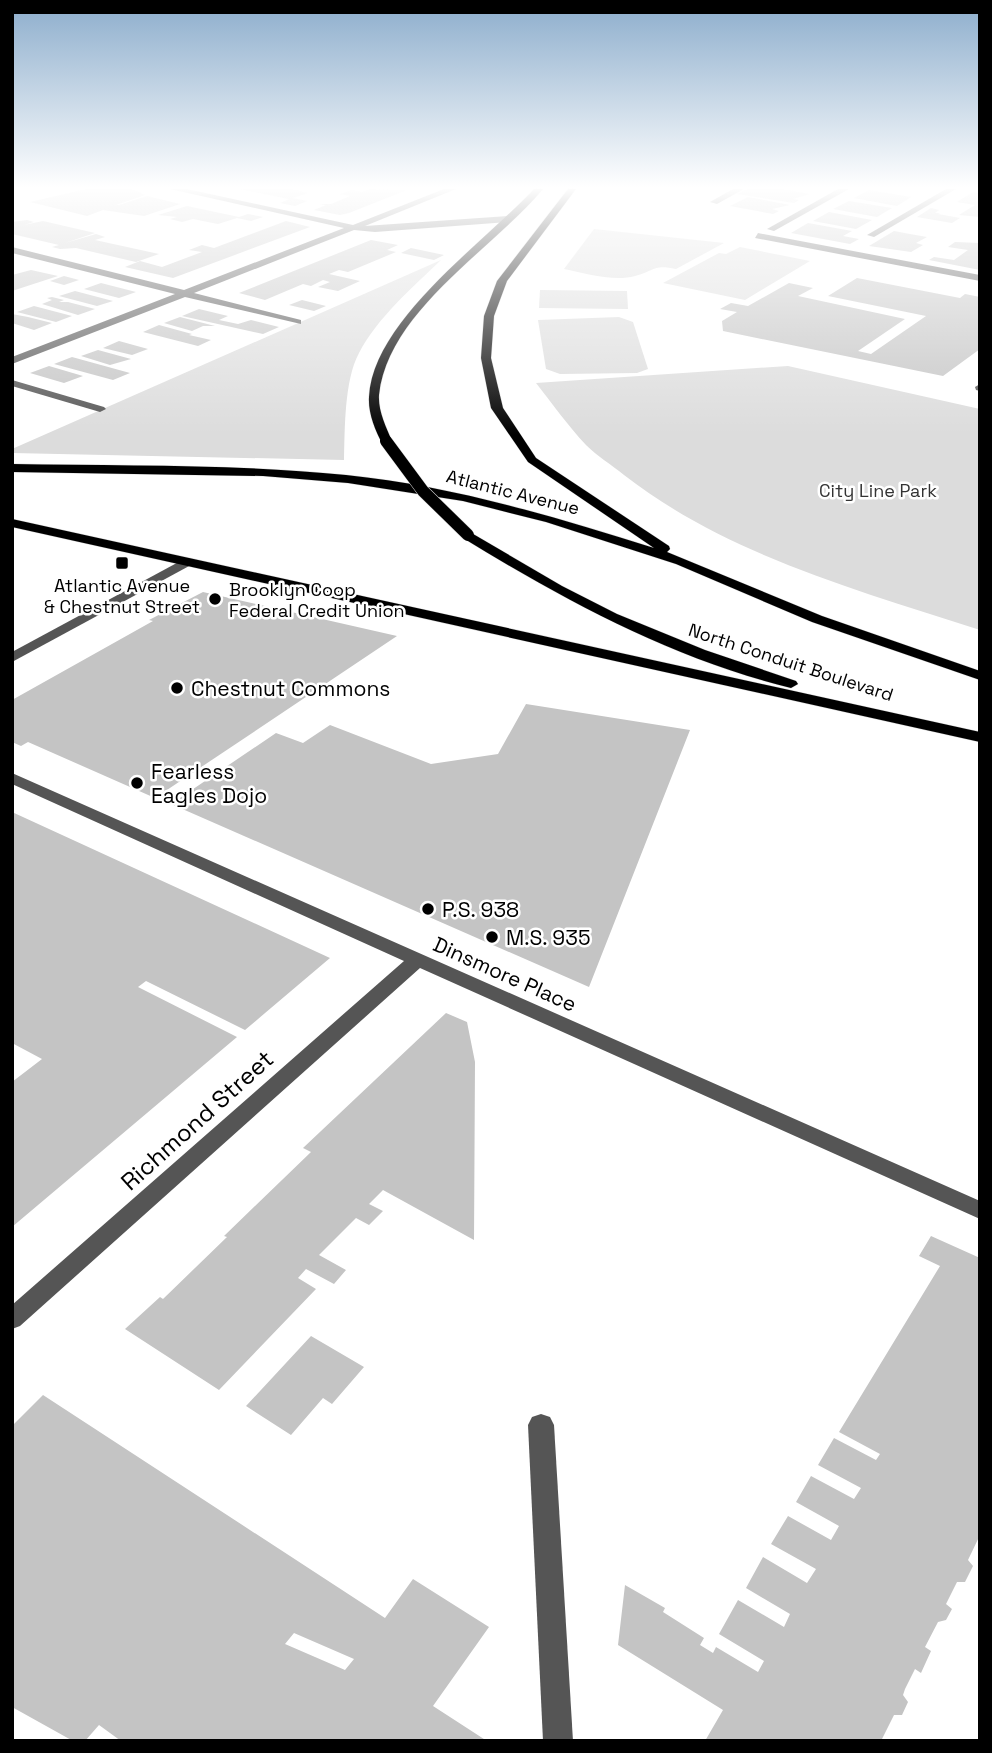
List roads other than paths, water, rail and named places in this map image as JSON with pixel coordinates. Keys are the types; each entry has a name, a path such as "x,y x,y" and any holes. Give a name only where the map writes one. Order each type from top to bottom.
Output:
{"main road":[{"name":"North Conduit Boulevard","path":"456,271 418,309 384,355 374,396 376,417 386,441 403,468 446,517 468,535 533,575 610,616 707,658 899,719"},
{"path":"510,271 502,281 489,316 486,358 497,408 532,460 681,561"},
{"name":"Atlantic Avenue","path":"12,468 263,472 348,478 463,497 681,561 817,619 980,676"},
{"path":"12,523 980,737"}],"street":[{"path":"97,271 298,322"},
{"path":"12,361 244,271"},
{"path":"942,271 980,278"},
{"path":"12,383 100,410"},
{"path":"12,658 186,562"},
{"name":"Dinsmore Place","path":"12,778 980,1211"},
{"name":"Richmond Street","path":"12,1319 417,960"},
{"path":"541,1425 558,1741"}],"place":[{"name":"Atlantic Avenue & Chestnut Street","path":"122,563"},
{"name":"Brooklyn Coop Federal Credit Union","path":"215,599"},
{"name":"Chestnut Commons","path":"177,688"},
{"name":"Fearless Eagles Dojo","path":"137,783"},
{"name":"P.S. 938","path":"428,909"},
{"name":"M.S. 935","path":"492,937"}],"park label":[{"name":"City Line Park","path":"878,490"}]}
